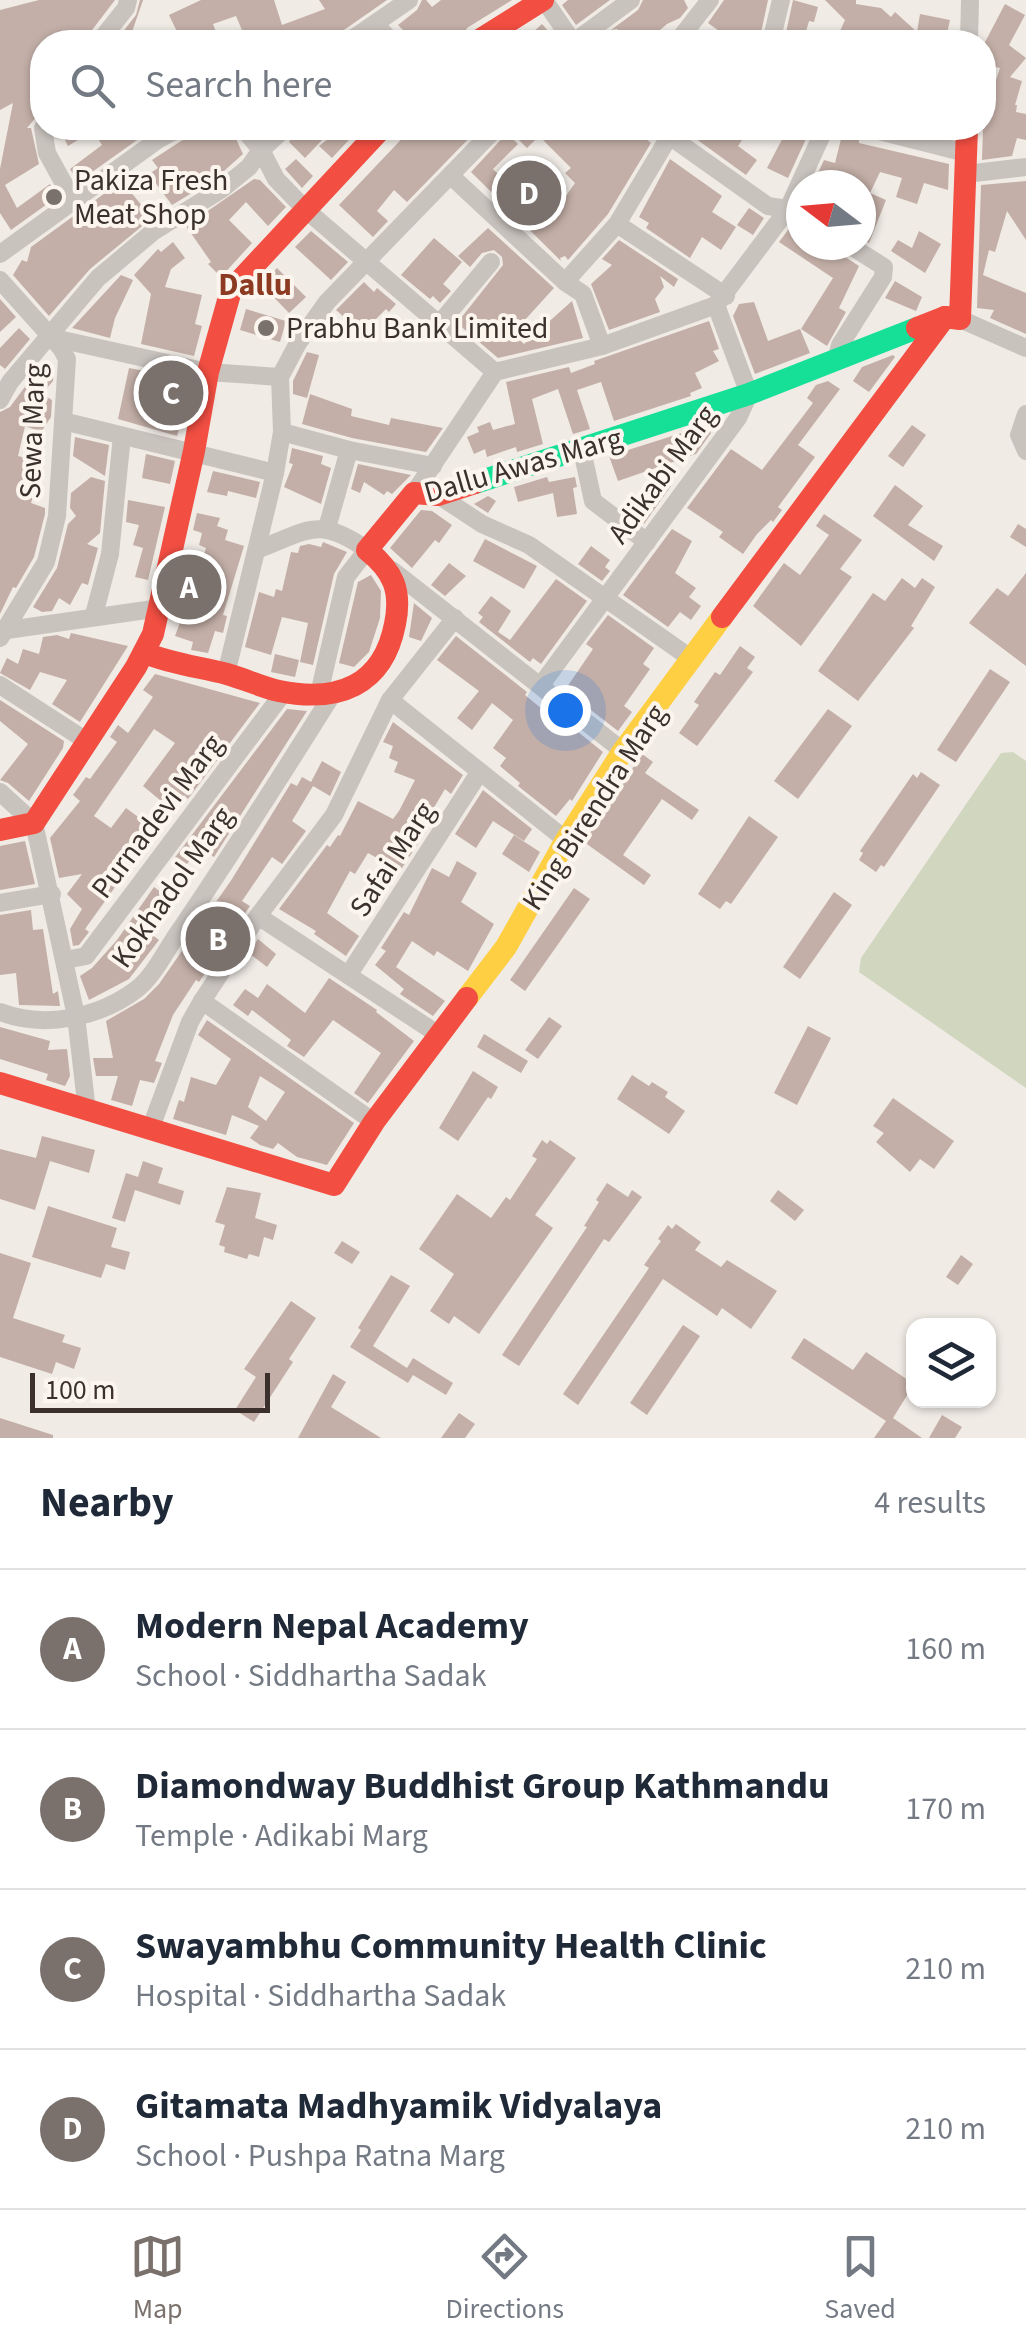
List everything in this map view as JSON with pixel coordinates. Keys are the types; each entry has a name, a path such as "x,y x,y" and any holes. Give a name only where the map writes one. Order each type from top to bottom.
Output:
{"street":[{"path":"109,30 128,0"},
{"path":"368,30 409,0"},
{"path":"495,30 544,0 565,30"},
{"path":"590,30 631,0"},
{"path":"773,30 780,0"},
{"path":"969,30 970,0"},
{"path":"684,30 700,5"},
{"path":"376,25 381,30"},
{"path":"45,140 47,152 74,202"},
{"path":"0,254 158,140"},
{"path":"253,140 276,178 304,209 495,372"},
{"name":"Sewa Marg","path":"48,336 98,278 154,231 222,190 250,167 272,140"},
{"path":"0,830 34,823 145,653 160,608 208,372 231,290 370,140"},
{"path":"226,674 276,474 282,432 280,377 327,302 485,140"},
{"path":"564,282 618,224 660,140"},
{"path":"675,140 768,206 786,211"},
{"path":"810,170 821,140"},
{"path":"900,140 966,164 1026,168"},
{"path":"966,140 952,318 1026,348"},
{"path":"452,176 564,282 583,294 602,346"},
{"path":"414,493 495,372 602,346 721,300 786,223"},
{"path":"618,224 721,300"},
{"path":"836,360 840,345 882,277 884,267 873,260"},
{"path":"440,323 492,262"},
{"name":"Sewa Marg","path":"1,283 67,359 57,516 46,562 1,633"},
{"name":"Adikabi Marg","path":"541,685 738,418 749,394 721,300"},
{"name":"Dallu Awas Marg","path":"367,550 414,493 438,495 582,450 749,394 952,318"},
{"name":"King Birendra Marg","path":"0,1083 334,1185 374,1122 506,947 566,840 623,752 952,318"},
{"path":"0,400 48,336 208,372 280,377"},
{"path":"1026,414 1019,436 1026,451"},
{"path":"63,421 276,474"},
{"path":"282,432 433,466"},
{"path":"94,616 110,554 122,436"},
{"path":"326,528 349,450"},
{"path":"582,450 593,501 646,542"},
{"path":"438,495 482,524 530,545 692,658"},
{"path":"259,549 314,528 346,535 623,752"},
{"name":"Kokhadol Marg","path":"0,1012 24,1021 99,1012 140,987 237,847 326,695 346,578 367,550"},
{"path":"145,653 170,664 226,674 284,692 326,695 362,684 377,672 396,624 398,596 392,570"},
{"path":"1,633 160,608"},
{"path":"150,1130 190,1022 202,1001 258,916 334,816 390,700 455,618"},
{"path":"0,685 86,740"},
{"name":"Purnadevi Marg","path":"65,960 86,956 284,692"},
{"path":"390,700 566,840"},
{"name":"Safai Marg","path":"350,974 479,773"},
{"path":"0,792 34,823"},
{"name":"Purnadevi Marg","path":"34,823 76,1016 86,1111"},
{"name":"Purnadevi Marg","path":"0,903 52,894"},
{"path":"258,916 439,1035"},
{"path":"202,1001 374,1122"}],"green space":[{"path":"1013,752 1026,761 1026,1088 859,972 861,958 1001,753"}],"building":[{"path":"39,0 115,0 92,30 30,30 27,128 39,164 5,185 17,208 50,184 57,197 11,230 0,213 0,169 13,103 0,110 0,10"},
{"path":"143,0 133,30 124,30"},
{"path":"201,0 274,0 282,25 325,9 319,0 387,0 344,30 242,30 236,16 213,24 215,30 176,30 169,15"},
{"path":"422,0 432,7 441,0 512,0 466,30 403,30 398,25 417,10"},
{"path":"568,0 610,0 576,25 562,5"},
{"path":"643,0 684,0 688,8 660,30 611,30 638,10"},
{"path":"724,0 768,0 762,30 718,30 708,23"},
{"path":"793,0 818,7 814,22 809,21 806,30 787,30"},
{"path":"825,0 856,0 856,4 881,8 891,17 895,12 915,30 840,30 845,20"},
{"path":"1005,4 1025,15 1009,45 1026,58 1010,77 1022,81 1015,105 1016,112 1026,114 1026,140 1017,138 1012,156 982,160 983,140 996,140 996,80 1000,68 996,67 996,30 991,30"},
{"path":"920,14 950,20 948,30 917,30"},
{"path":"99,140 137,140 78,182 70,169 102,145"},
{"path":"183,140 237,140 243,154 215,179 172,205 149,174 158,168 152,160"},
{"path":"290,140 322,140 305,158"},
{"path":"327,140 349,140 332,158 319,146"},
{"path":"401,140 467,140 407,202 394,190 377,211 388,221 373,237 339,205"},
{"path":"501,140 514,140 518,144 493,169 547,223 575,183 565,173 571,168 543,140 651,143 608,214 568,260 565,256 561,261 471,172"},
{"path":"519,140 535,140 527,148"},
{"path":"698,140 742,140 738,146 757,160 746,175"},
{"path":"782,140 805,140 792,170 786,170 786,177 767,168"},
{"path":"841,140 859,140 949,164 948,190 924,183 917,204 896,197 902,178 880,172 876,180 876,170 819,170 824,160 835,163"},
{"path":"296,159 313,176 302,188 285,169"},
{"path":"670,159 722,196 712,212 736,227 721,250 702,237 690,258 646,228 649,223 639,217"},
{"path":"127,177 130,181 125,185 152,218 90,269 49,316 13,275 22,260 27,262 31,247"},
{"path":"254,179 260,180 286,207 268,226 246,202 229,220 252,243 221,277 208,264 211,262 186,226"},
{"path":"1026,181 1026,240 1007,211 995,252 989,250 983,275 1026,293 1026,334 990,318 994,310 977,308 981,185"},
{"path":"876,196 886,200 876,225"},
{"path":"749,208 764,218 753,235 737,225"},
{"path":"488,228 554,288 513,333 524,344 572,301 583,338 498,358 457,323 503,265 502,257 494,250 482,253 470,267 458,256"},
{"path":"311,231 348,262 331,280 295,247"},
{"path":"919,231 941,244 925,273 891,251 898,240 912,248"},
{"path":"434,238 462,262 443,284 451,291 440,303 401,275"},
{"path":"619,240 678,279 674,287 660,276 664,287 655,299 660,312 609,330 591,284 612,265 602,259"},
{"path":"173,242 185,258 171,269 165,287 202,295 195,324 202,326 194,356 141,344 151,294 134,275 158,249 161,252"},
{"path":"806,260 850,260 859,266 839,308 846,312 827,346 801,329 833,278"},
{"path":"277,268 306,297 289,313 261,284"},
{"path":"121,275 133,280 110,338 72,328"},
{"path":"895,281 922,297 916,311 885,298"},
{"path":"364,282 396,304 362,333 336,310"},
{"path":"0,299 16,317 0,332"},
{"path":"754,302 768,341 800,329 810,353 755,374 733,316 739,304"},
{"path":"246,309 286,321 280,342 240,330"},
{"path":"709,321 719,349 713,351 719,361 695,373 702,388 690,393 691,396 614,421 601,382 577,390 590,429 573,434 558,389 532,399 543,444 517,452 516,447 487,457 485,449 474,454 467,437 479,432 477,427 490,422 493,430 515,424 506,382 569,367 571,373 595,364 594,361"},
{"path":"19,328 30,339 5,369 0,365 0,348"},
{"path":"307,352 319,355 307,398 293,394 293,381"},
{"path":"893,355 869,392 853,381 862,367"},
{"path":"44,361 54,369 53,381 42,394 52,400 51,417 41,432 25,426 18,456 43,463 31,503 45,508 45,514 34,557 0,614 0,412 10,407"},
{"path":"129,368 160,374 154,400 167,403 162,425 179,429 177,436 118,419"},
{"path":"828,381 840,389 798,445 815,457 778,507 782,510 743,554 719,537 723,532 687,508 731,449 762,470 813,403 807,398 816,385"},
{"path":"310,394 352,409 351,416 389,425 391,418 443,428 426,452 352,438 302,424"},
{"path":"707,425 711,433 696,454 618,481 609,456"},
{"path":"912,425 926,435 903,467 888,456"},
{"path":"75,437 109,445 105,476 73,456"},
{"path":"292,448 323,456 321,464 331,468 321,504 284,487 293,464 289,463"},
{"path":"146,454 175,461 170,484 142,478"},
{"path":"358,464 411,475 392,494 387,491 384,495 364,482 360,493 351,489"},
{"path":"213,471 260,482 256,498 228,491 227,496 207,492"},
{"path":"657,475 671,486 644,524 629,513"},
{"path":"91,477 105,481 100,533 87,544 98,548 88,585 82,583 70,605 59,598 52,611 42,612 33,607 57,568 68,524 76,516 70,508 71,493"},
{"path":"547,477 549,482 575,477 577,514 557,517 553,493 518,502 514,487"},
{"path":"895,485 923,506 908,525 943,546 934,561 873,516"},
{"path":"488,496 496,501 488,513 474,504"},
{"path":"128,500 165,507 148,580 135,577 143,548 133,545 139,525 126,522"},
{"path":"421,510 432,511 452,525 412,568 390,548"},
{"path":"197,513 220,518 217,526 228,530 225,540 244,546 223,615 227,616 223,633 215,631 208,653 191,650 193,642 175,636 181,620 173,618 178,601 194,606 207,562 202,561 206,548 199,545 202,533 193,530"},
{"path":"824,514 862,540 840,569 852,577 801,646 753,606 784,563 800,575 829,535 816,526"},
{"path":"1018,524 1026,529 1026,547 1010,537"},
{"path":"672,529 692,541 675,573 696,588 689,597 701,606 691,620 680,612 668,627 623,595"},
{"path":"485,539 537,566 524,589 473,561"},
{"path":"323,542 347,552 334,574 313,665 300,662 308,623 282,617 271,655 245,647 259,592 274,597 276,589 282,591 291,552 298,553 300,546 309,544 321,547"},
{"path":"591,546 610,560 605,567 610,571 602,581 578,564"},
{"path":"449,563 466,576 445,596 431,585"},
{"path":"1026,573 1026,666 969,623 997,588 1008,596"},
{"path":"371,575 381,591 380,618 369,652 354,667 339,663 358,582"},
{"path":"902,578 915,588 922,578 935,587 911,626 914,628 858,701 818,671 873,593 885,601"},
{"path":"556,579 587,601 541,664 533,658 530,662 479,622 483,617 478,613 491,596 511,611 498,632 510,640"},
{"path":"414,603 432,618 421,641 409,637"},
{"path":"608,615 654,648 643,664 650,669 624,706 632,712 618,731 565,690 593,649 586,644"},
{"path":"71,633 128,646 80,722 52,704 67,680 40,672 30,690 0,673 7,658 18,664 23,649 39,654 43,637 57,635 69,639"},
{"path":"456,636 527,692 525,695 559,723 562,719 603,752 572,801 556,816 500,766 506,758 493,748 513,720 492,703 472,730 457,718 479,691 437,660"},
{"path":"740,646 755,657 747,668 753,672 697,746 679,733 715,672 720,675"},
{"path":"275,654 299,660 295,677 271,672"},
{"path":"990,669 1010,682 956,762 937,750"},
{"path":"155,674 260,703 188,799 184,795 172,810 143,786 175,743 154,729 94,816 111,828 126,808 156,830 85,929 89,932 79,945 73,946 70,929 82,909 67,894 82,874 59,878 50,838 80,801 73,795 117,742 110,737 118,725 128,733 153,697 143,690"},
{"path":"0,700 64,741 29,801 0,780 28,744 0,721"},
{"path":"287,709 307,711 214,857 200,847 184,868 173,860"},
{"path":"828,709 852,726 798,799 774,781"},
{"path":"393,722 463,775 451,794 445,789 424,824 429,827 400,871 368,853 355,874 350,871 327,913 359,936 346,956 314,934 316,931 279,909 327,845 330,847 340,836 358,801 393,819 399,811 415,780 394,772 398,762 389,758 393,746 383,742"},
{"path":"642,754 653,762 645,773 699,810 692,820 662,799 623,855 651,875 644,885 584,842"},
{"path":"322,761 341,772 330,796 313,786 292,821 306,831 282,864 272,857 242,901 250,906 227,940 222,937 207,960 212,963 173,1015 155,1061 162,1063 154,1083 140,1080 132,1106 111,1100 118,1076 96,1076 93,1058 113,1058 106,1021 144,999 159,984 232,879 291,783 297,786 302,777 311,782"},
{"path":"921,772 940,785 884,867 881,865 876,872 859,860 863,853 860,851 913,774 917,778"},
{"path":"483,790 532,829 524,841 493,821 476,848 455,834"},
{"path":"749,816 778,837 731,904 726,901 720,909 698,894"},
{"path":"514,835 540,852 529,872 502,854"},
{"path":"25,841 35,884 0,890 0,846"},
{"path":"457,861 477,873 461,902 494,924 468,971 412,941 396,967 445,1001 433,1016 400,994 404,989 375,965 404,912 409,915 432,868 449,877"},
{"path":"154,887 169,898 146,930 159,940 129,979 89,1000 80,976 117,940"},
{"path":"574,888 590,899 525,991 510,980"},
{"path":"834,892 852,905 800,979 783,967"},
{"path":"31,910 33,930 43,929 53,994 58,991 60,1006 19,1005 16,973 0,975 0,915"},
{"path":"258,939 276,954 267,967 249,953"},
{"path":"329,978 414,1041 368,1103 354,1093 381,1053 333,1020 304,1057 287,1046 291,1040 252,1010 248,1016 233,1005 245,989 258,998 267,984 305,1013"},
{"path":"549,1017 562,1026 538,1059 525,1050"},
{"path":"207,1020 354,1123 327,1165 297,1157 278,1143 273,1149 260,1145 250,1138 259,1126 232,1115 226,1135 173,1119 179,1100 184,1102 191,1077 216,1085 231,1059 198,1035","holes":["260,1076 285,1092 266,1121 248,1107"]},
{"path":"808,1026 831,1038 797,1105 774,1093"},
{"path":"0,1027 50,1041 48,1050 67,1049 70,1076 65,1086 46,1080 48,1074 0,1059"},
{"path":"484,1034 528,1061 521,1073 477,1047"},
{"path":"473,1071 498,1087 458,1141 439,1128"},
{"path":"632,1075 668,1092 665,1097 685,1111 669,1134 617,1099"},
{"path":"893,1098 954,1141 934,1169 920,1159 910,1172 876,1142 884,1133 873,1126"},
{"path":"42,1136 95,1150 89,1173 50,1161 35,1210 0,1199 0,1149 36,1158"},
{"path":"542,1140 547,1144 550,1140 576,1158 535,1215 553,1228 479,1334 454,1316 449,1324 430,1311 454,1274 419,1249 457,1194 491,1218 506,1197 510,1200 537,1159 532,1156"},
{"path":"143,1161 163,1168 158,1183 184,1191 180,1205 135,1190 125,1222 112,1218 126,1173 138,1177"},
{"path":"607,1183 628,1197 632,1190 642,1197 609,1242 604,1239 519,1366 502,1355 587,1227 584,1226"},
{"path":"227,1187 261,1193 255,1218 277,1225 273,1240 264,1237 259,1257 249,1254 247,1259 224,1252 225,1247 219,1245 225,1225 215,1222"},
{"path":"778,1190 804,1210 795,1221 770,1201"},
{"path":"48,1206 117,1228 111,1247 130,1252 125,1270 106,1264 101,1278 32,1257"},
{"path":"676,1224 701,1242 695,1250 721,1267 727,1260 777,1291 751,1329 722,1308 717,1316 663,1279 578,1405 563,1394 649,1268 644,1265 661,1241 658,1239 668,1225 672,1229"},
{"path":"342,1241 360,1252 352,1264 334,1253"},
{"path":"0,1253 31,1263 13,1318 65,1335 62,1342 81,1348 74,1369 56,1362 52,1374 0,1357"},
{"path":"961,1255 973,1264 958,1285 946,1277"},
{"path":"391,1275 410,1286 373,1346 407,1368 413,1358 453,1383 446,1395 413,1375 408,1383 350,1347"},
{"path":"291,1301 316,1318 254,1422 235,1410 256,1377 244,1369"},
{"path":"683,1325 700,1336 647,1415 630,1403"},
{"path":"804,1338 853,1370 866,1352 906,1379 906,1397 893,1418 922,1438 874,1438 886,1421 791,1358"},
{"path":"333,1374 346,1382 331,1407 381,1438 298,1438"},
{"path":"459,1413 475,1424 465,1438 441,1438"},
{"path":"942,1415 962,1427 955,1438 929,1438"},
{"path":"0,1418 53,1435 53,1438 0,1438"}],"traffic: fast":[{"path":"475,483 749,394 917,328"}],"traffic: slow":[{"path":"467,998 506,947 566,840 623,751 722,617"}],"traffic: jam":[{"path":"495,30 543,0"},
{"path":"0,830 34,823 136,667 153,634 208,372 231,290 371,140"},
{"path":"917,328 945,317 960,319 967,140"},
{"path":"722,617 945,317"},
{"path":"145,653 279,691 320,694 355,685 380,662 389,645 397,612 393,582 367,550 414,493 438,495 475,483"},
{"path":"0,1083 334,1185 374,1122 467,998"}],"place":[{"name":"Gitamata Madhyamik Vidyalaya","path":"529,193"},
{"name":"Pakiza Fresh Meat Shop","path":"54,197"},
{"name":"Prabhu Bank Limited","path":"266,328"},
{"name":"Swayambhu Community Health Clinic","path":"171,393"},
{"name":"Modern Nepal Academy","path":"189,587"},
{"name":"Diamondway Buddhist Group Kathmandu","path":"218,939"}],"district":[{"name":"Dallu","path":"255,284"}]}
